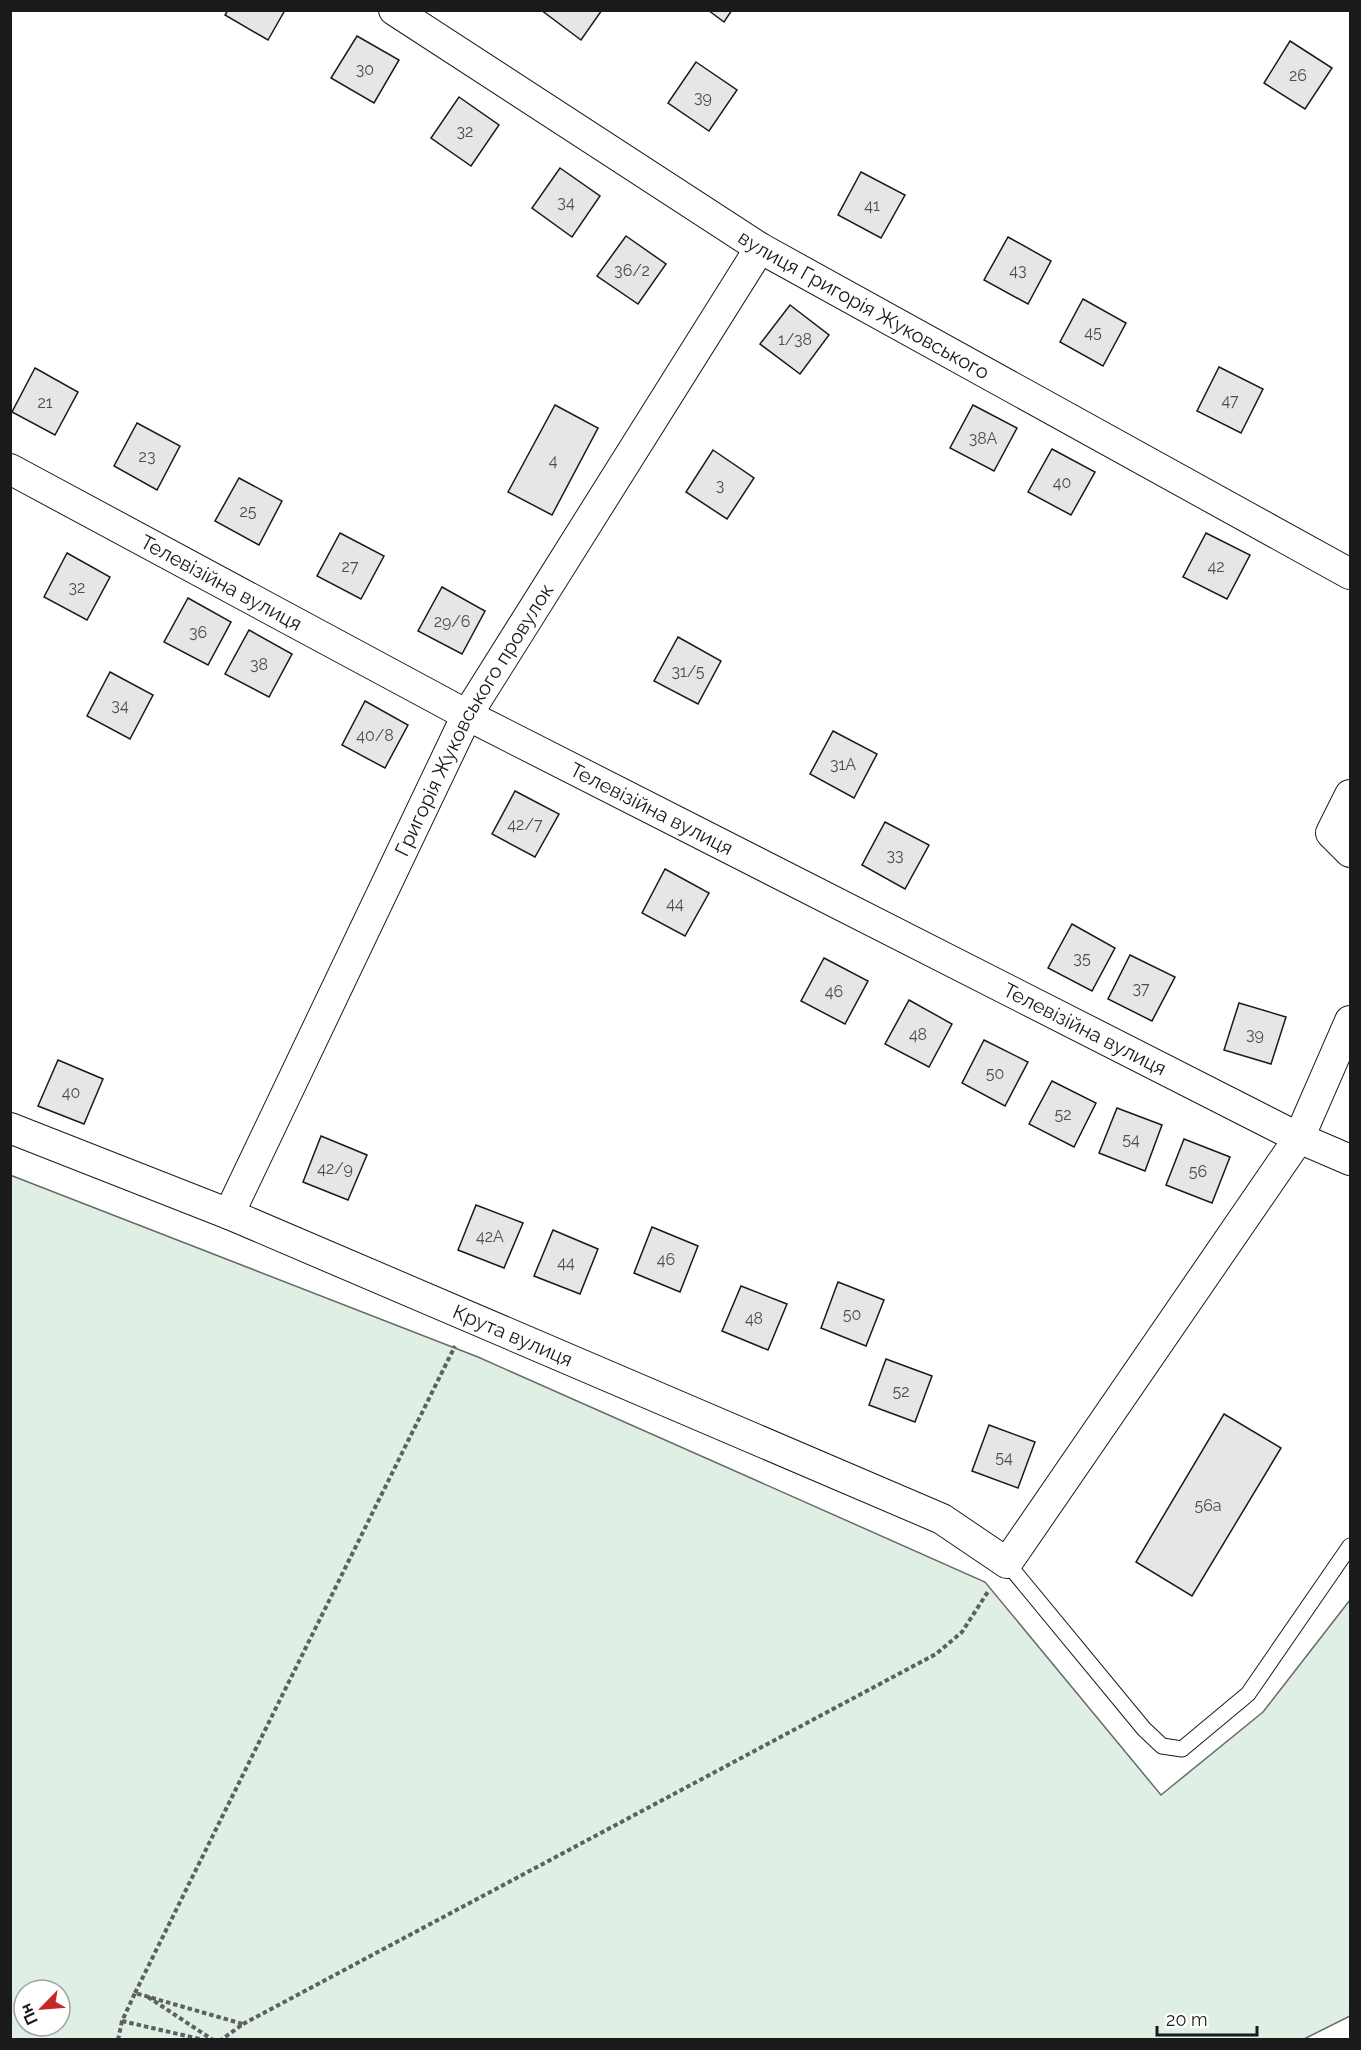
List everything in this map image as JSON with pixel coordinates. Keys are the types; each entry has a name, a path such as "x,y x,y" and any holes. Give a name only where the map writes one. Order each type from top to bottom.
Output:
{"street":[{"name":"вулиця Григорія Жуковського","path":"394,10 760,248 1350,574"},
{"name":"Григорія Жуковського провулок","path":"229,1214 467,715 760,248"},
{"name":"Телевізійна вулиця","path":"10,469 467,715 1299,1138 1350,1160"},
{"path":"1350,795 1331,833 1350,852"},
{"path":"1006,1563 1299,1138 1350,1022"},
{"name":"Крута вулиця","path":"10,1128 229,1214 942,1519 1006,1563"}],"lane":[{"path":"1006,1563 1144,1730 1162,1746 1182,1749 1248,1694 1350,1546"}],"path":[{"path":"118,2040 122,2021 135,1994 470,1317"},
{"path":"221,2040 243,2024 936,1654 962,1632 1006,1563"},
{"path":"135,1994 243,2024"},
{"path":"144,1995 213,2040"},
{"path":"122,2021 204,2040"}],"green space":[{"path":"10,1175 478,1357 985,1582 1161,1795 1263,1712 1350,1600 1350,2016 1302,2040 11,2039"}],"building":[{"path":"228,10 285,10 268,40 225,15"},
{"path":"541,10 602,10 581,40"},
{"path":"708,10 732,10 724,22"},
{"path":"357,36 399,60 374,103 331,78"},
{"path":"1290,41 1332,68 1305,109 1264,83"},
{"path":"696,62 737,90 709,131 668,103"},
{"path":"459,97 499,125 471,166 431,138"},
{"path":"560,168 600,196 572,237 532,208"},
{"path":"861,172 905,195 881,238 838,215"},
{"path":"626,236 666,264 638,304 597,276"},
{"path":"1008,237 1051,261 1028,304 984,280"},
{"path":"1083,299 1126,323 1103,366 1060,342"},
{"path":"790,305 829,335 800,374 760,344"},
{"path":"1219,367 1263,389 1241,433 1197,411"},
{"path":"35,368 78,392 55,435 12,412"},
{"path":"555,405 598,428 552,515 508,492"},
{"path":"973,405 1017,428 994,471 950,448"},
{"path":"137,423 180,446 157,490 114,466"},
{"path":"1052,449 1095,472 1071,515 1028,492"},
{"path":"713,450 754,478 727,519 686,492"},
{"path":"239,478 282,501 259,545 215,521"},
{"path":"340,533 384,556 361,599 317,576"},
{"path":"1206,533 1250,555 1227,599 1183,577"},
{"path":"67,553 110,577 87,620 44,597"},
{"path":"442,587 485,611 462,654 418,631"},
{"path":"188,598 231,622 208,665 164,642"},
{"path":"249,630 292,654 269,697 225,674"},
{"path":"678,637 721,661 698,704 654,681"},
{"path":"110,672 153,695 130,739 87,716"},
{"path":"365,701 408,725 385,768 342,745"},
{"path":"833,731 877,754 854,798 810,774"},
{"path":"515,791 559,814 535,857 492,834"},
{"path":"885,822 929,845 905,889 862,865"},
{"path":"665,869 709,893 685,936 642,913"},
{"path":"1072,924 1115,948 1092,991 1048,968"},
{"path":"1130,955 1175,977 1152,1021 1108,999"},
{"path":"824,958 868,981 845,1024 801,1001"},
{"path":"909,1000 952,1024 929,1067 885,1044"},
{"path":"1239,1003 1286,1017 1271,1064 1224,1050"},
{"path":"984,1040 1028,1062 1005,1106 962,1083"},
{"path":"58,1060 103,1079 84,1124 38,1106"},
{"path":"1052,1081 1096,1103 1074,1147 1029,1124"},
{"path":"1117,1108 1162,1125 1145,1171 1099,1153"},
{"path":"321,1136 367,1155 348,1200 303,1182"},
{"path":"1184,1139 1230,1157 1212,1203 1166,1185"},
{"path":"476,1205 523,1223 504,1268 458,1250"},
{"path":"652,1227 698,1246 680,1292 634,1273"},
{"path":"553,1230 598,1249 580,1294 534,1276"},
{"path":"838,1282 884,1300 866,1346 821,1328"},
{"path":"741,1286 787,1304 768,1350 722,1331"},
{"path":"886,1359 932,1376 915,1422 869,1405"},
{"path":"1224,1414 1281,1448 1192,1596 1136,1562"},
{"path":"989,1425 1035,1442 1018,1488 972,1471"}]}
